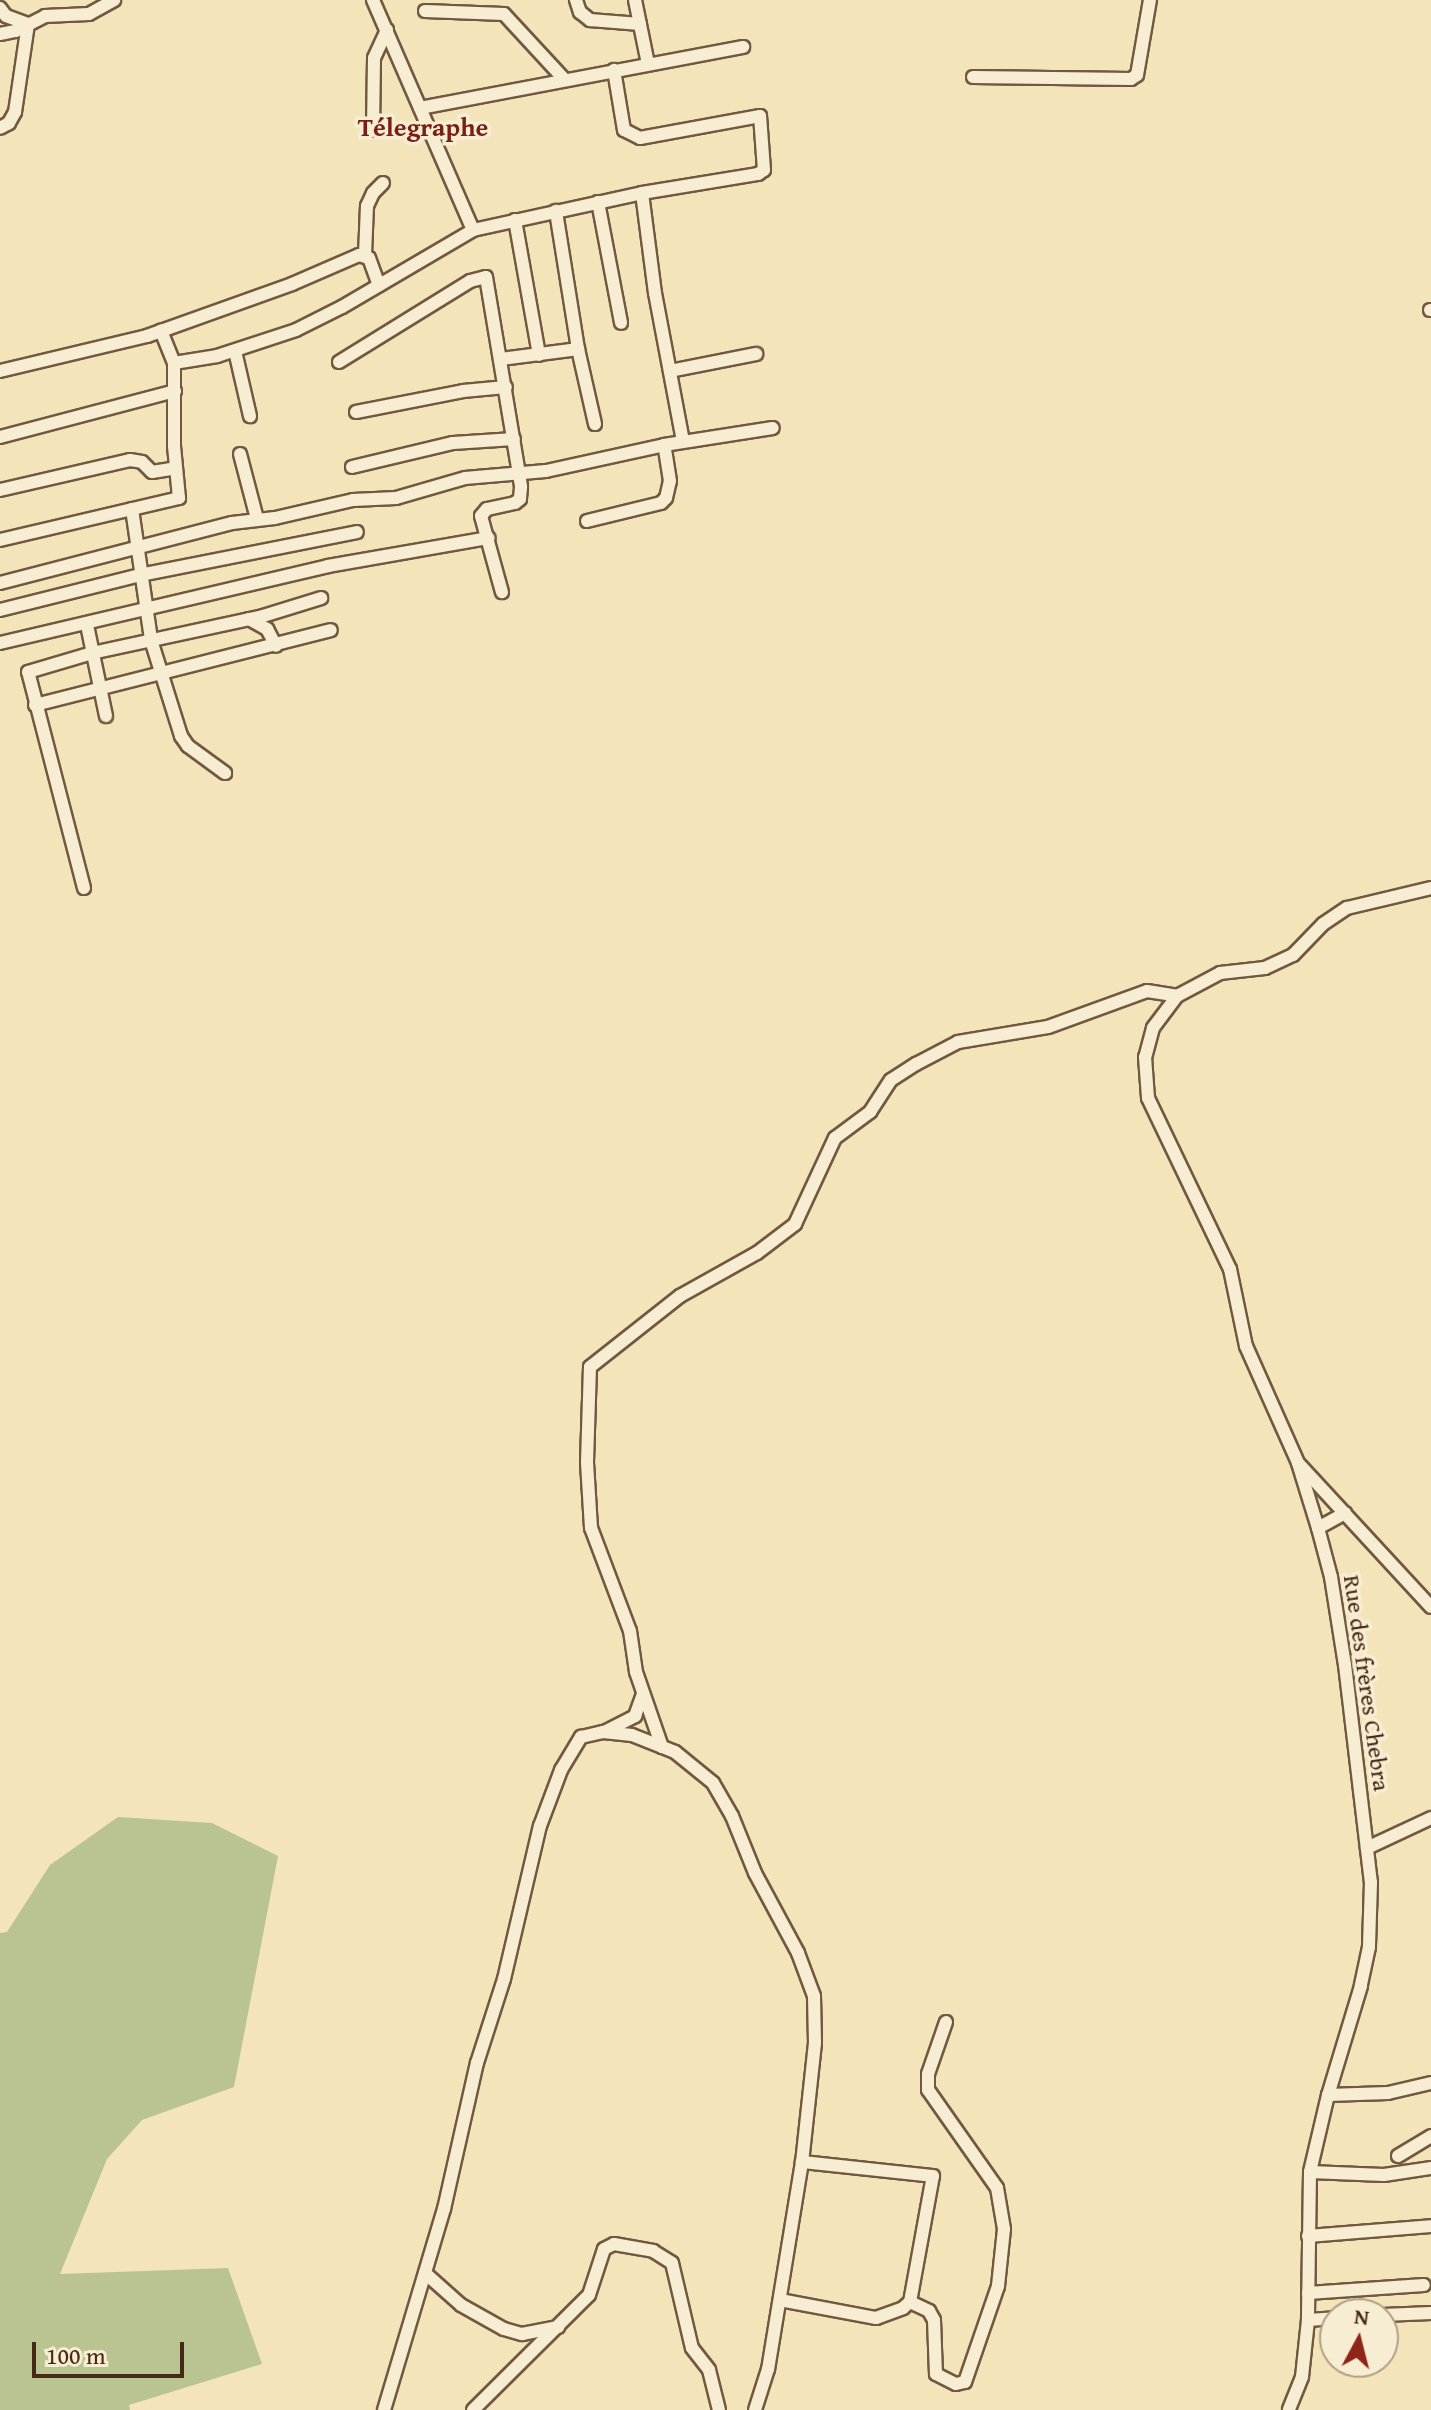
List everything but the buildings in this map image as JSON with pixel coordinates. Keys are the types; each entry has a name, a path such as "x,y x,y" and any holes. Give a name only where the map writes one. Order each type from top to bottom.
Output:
{"street":[{"path":"0,34 16,31 45,16 89,14 103,9 114,0"},
{"path":"373,0 473,230"},
{"path":"576,0 580,12 590,20 640,24"},
{"path":"635,0 648,64"},
{"path":"973,77 1131,79 1137,75 1150,0"},
{"path":"0,8 6,16 28,24"},
{"path":"425,11 504,14 564,79"},
{"path":"0,128 9,123 15,112 28,24"},
{"path":"373,130 374,58 387,30"},
{"path":"420,108 743,47"},
{"path":"174,363 235,351 296,330 473,230 642,193 758,174 766,164 760,116 640,138 624,130 614,70"},
{"path":"379,285 365,255 367,206 373,193 383,183"},
{"path":"642,193 683,441"},
{"path":"598,202 621,323"},
{"path":"556,211 578,349 595,424"},
{"path":"515,220 539,355"},
{"path":"0,371 79,354 161,330 365,255"},
{"path":"339,362 483,275 489,285 520,474 520,499 483,512 502,592"},
{"path":"0,540 178,501 174,363 161,330"},
{"path":"501,359 578,349"},
{"path":"235,351 250,416"},
{"path":"670,371 756,354"},
{"path":"356,412 463,391 506,387"},
{"path":"0,437 175,391"},
{"path":"0,583 135,545 257,519 353,500 396,498 465,478 520,474 613,458 683,441 773,428"},
{"path":"352,467 453,443 514,439"},
{"path":"587,521 661,503 666,498 670,481 664,445"},
{"path":"240,454 257,519"},
{"path":"0,490 130,460 142,462 152,472 176,468"},
{"path":"132,509 151,640 181,736 188,746 225,773"},
{"path":"0,610 140,575 357,532"},
{"path":"0,643 328,566 489,538"},
{"path":"84,888 28,672 92,653 249,619 321,598"},
{"path":"249,619 267,629 276,646"},
{"path":"87,625 106,716"},
{"path":"35,705 161,670 276,646 331,630"},
{"path":"662,1747 643,1694 630,1631 591,1528 587,1462 590,1367 680,1296 757,1253 795,1224 835,1138 870,1112 891,1080 916,1064 958,1042 1048,1027 1147,991 1177,996 1220,973 1265,968 1293,955 1323,924 1347,908 1431,888"},
{"name":"Rue des frères Chebra","path":"1177,996 1153,1028 1145,1057 1148,1098 1230,1269 1246,1346 1298,1463 1318,1528 1331,1577 1345,1665 1371,1882 1369,1947 1361,1986 1328,2095 1310,2172 1308,2320 1302,2377 1289,2410"},
{"path":"1298,1463 1431,1607"},
{"path":"1318,1528 1345,1513"},
{"path":"384,2410 425,2273 477,2063 504,1979 540,1826 561,1770 581,1737 603,1732 635,1716 643,1694"},
{"path":"603,1732 632,1735 675,1752 713,1783 732,1816 755,1873 798,1953 814,1996 815,2043 802,2162 768,2369 755,2410"},
{"path":"1367,1848 1431,1818"},
{"path":"910,2302 929,2311 934,2320 936,2374 956,2384 965,2382 998,2286 1004,2229 997,2188 928,2090 928,2074 946,2022"},
{"path":"1328,2095 1388,2093 1431,2083"},
{"path":"1398,2156 1431,2136"},
{"path":"802,2162 933,2176 910,2302"},
{"path":"1310,2172 1384,2175 1431,2168"},
{"path":"1308,2236 1431,2226"},
{"path":"473,2410 589,2295 604,2249 614,2244 653,2251 672,2263 692,2348 709,2370 719,2410"},
{"path":"425,2273 461,2305 504,2329 522,2334 558,2327"},
{"path":"1308,2293 1424,2285"},
{"path":"780,2300 876,2318 910,2302"},
{"path":"1399,2314 1431,2313"},
{"path":"1308,2320 1319,2319"}],"green space":[{"path":"118,1817 212,1823 278,1856 234,2087 142,2120 107,2159 60,2274 228,2268 262,2364 129,2405 130,2410 0,2410 0,1933 7,1932 50,1865"}],"district":[{"name":"Télegraphe","path":"423,127"}]}
